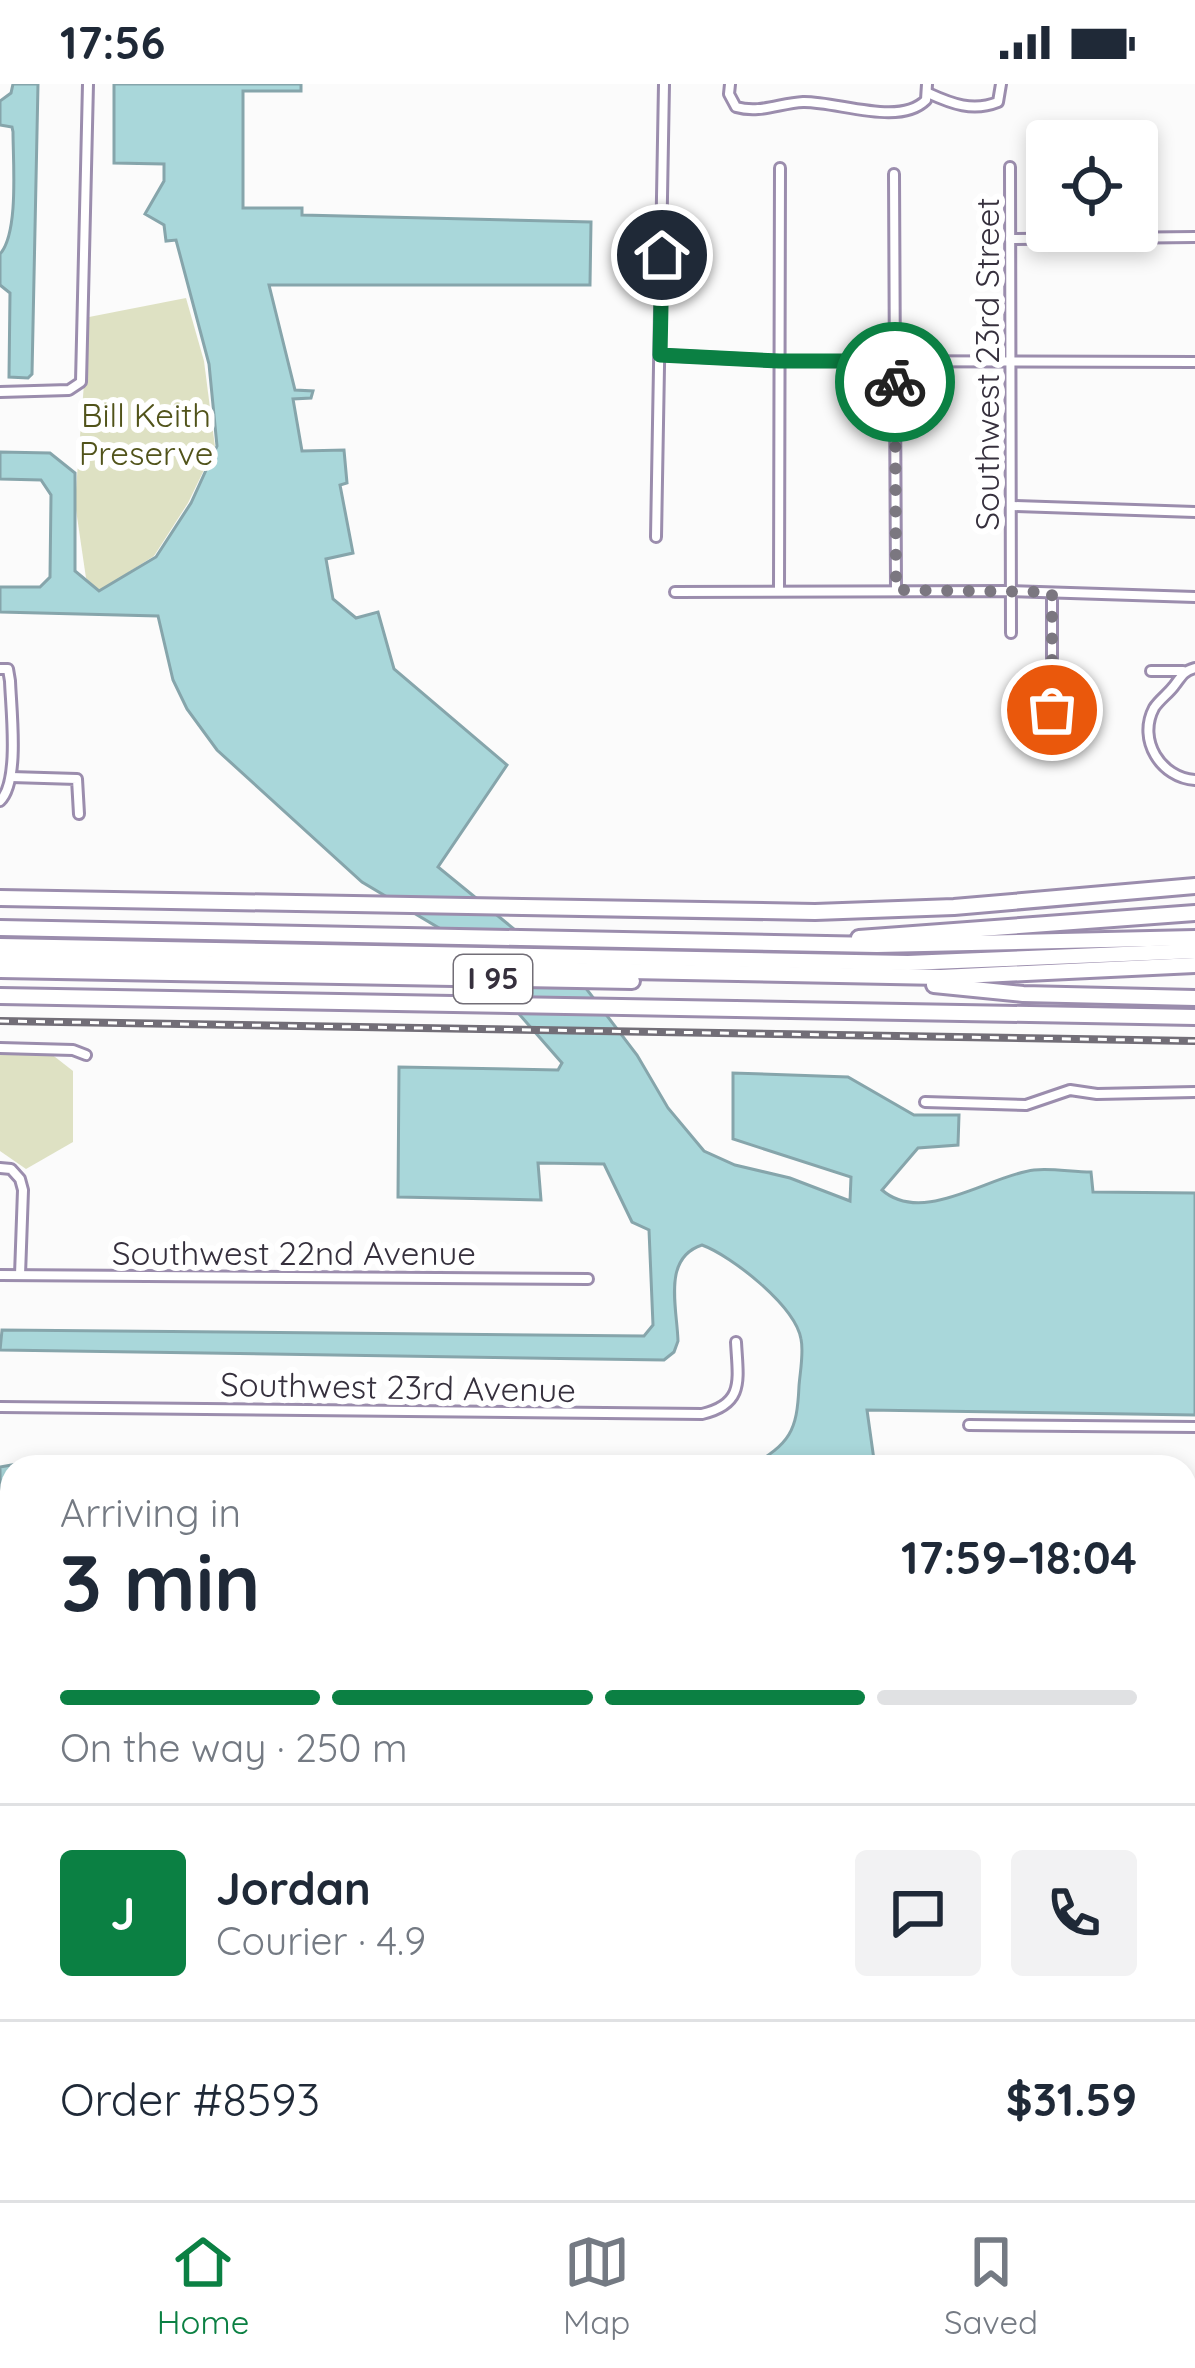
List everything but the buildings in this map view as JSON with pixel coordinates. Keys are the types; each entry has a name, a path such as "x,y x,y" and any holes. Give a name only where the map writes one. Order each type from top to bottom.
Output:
{"highway":[{"path":"0,898 782,912 938,908 1195,886"},
{"path":"909,938 1195,913"},
{"name":"I 95","path":"0,928 827,944 909,938"},
{"path":"909,938 1195,938"},
{"path":"0,946 507,957 908,975 1195,969"},
{"path":"908,975 1195,952"},
{"path":"0,958 78,967"},
{"name":"I 95","path":"0,970 908,975 934,985 1195,969"},
{"path":"934,985 1023,994 1195,998"},
{"path":"0,996 1195,1017"}],"street":[{"path":"0,392 69,390 79,385 88,84"},
{"path":"656,537 664,84"},
{"path":"730,84 736,107 749,110 802,102 847,110 908,111 918,107 928,88 970,108 988,106 998,102 1001,84"},
{"name":"Southwest 23rd Street","path":"1010,167 1011,633"},
{"path":"779,591 780,168"},
{"path":"894,174 896,590"},
{"path":"1010,239 1195,237"},
{"path":"660,355 779,361 1195,362"},
{"path":"1013,506 1195,512"},
{"path":"675,592 1012,591 1195,597"},
{"path":"1052,592 1052,749"},
{"path":"1151,671 1195,668"},
{"path":"0,801 7,795 11,777 4,669"},
{"path":"1184,671 1155,706 1148,732 1154,755 1168,770 1195,780"},
{"path":"11,777 77,778 79,814"},
{"path":"0,1048 73,1050 86,1055"},
{"path":"925,1102 1026,1105 1070,1090 1195,1092"},
{"path":"5,1168 20,1179 23,1190 20,1275"},
{"name":"Southwest 22nd Avenue","path":"0,1275 588,1279"},
{"name":"Southwest 23rd Avenue","path":"0,1407 702,1414 723,1409 734,1398 736,1342"},
{"path":"969,1425 1195,1427"}],"green space":[{"name":"Bill Keith Preserve","path":"186,298 204,361 215,447 188,503 154,556 99,591 86,578 75,503 89,317"},
{"path":"0,1052 50,1053 73,1071 73,1142 26,1169 0,1151"}],"water":[{"path":"13,84 38,84 32,374 28,378 9,377 10,293 0,285 0,254 10,230 14,178 13,132 12,127 0,125 0,101 11,93"},
{"path":"114,84 301,84 301,91 243,91 243,208 302,208 302,215 591,222 590,285 269,285 295,390 313,391 311,398 293,399 302,451 344,450 347,483 340,485 353,553 326,559 333,599 356,618 378,612 394,669 507,765 438,867 585,987 637,1055 668,1108 704,1151 735,1165 790,1178 850,1201 851,1177 733,1139 733,1073 848,1077 914,1115 959,1115 958,1145 918,1148 882,1190 898,1200 937,1201 1041,1170 1091,1172 1093,1192 1195,1193 1195,1415 867,1410 873,1455 768,1455 793,1426 801,1339 775,1298 729,1260 702,1245 689,1251 677,1272 678,1341 664,1360 0,1350 2,1330 644,1336 653,1325 649,1230 632,1222 604,1164 538,1163 541,1200 398,1197 399,1067 558,1070 562,1063 449,934 362,882 217,750 173,680 158,616 0,612 0,587 40,587 50,577 51,495 41,480 0,479 0,452 50,453 75,473 75,571 99,591 156,557 191,503 217,446 209,364 176,240 166,241 164,225 145,214 164,181 164,164 114,163"}],"railway":[{"path":"0,1021 1195,1041"}],"way so far":[{"path":"895,382 896,590 1052,592 1052,710"}],"route":[{"path":"662,255 660,355 895,361 895,382"}]}
